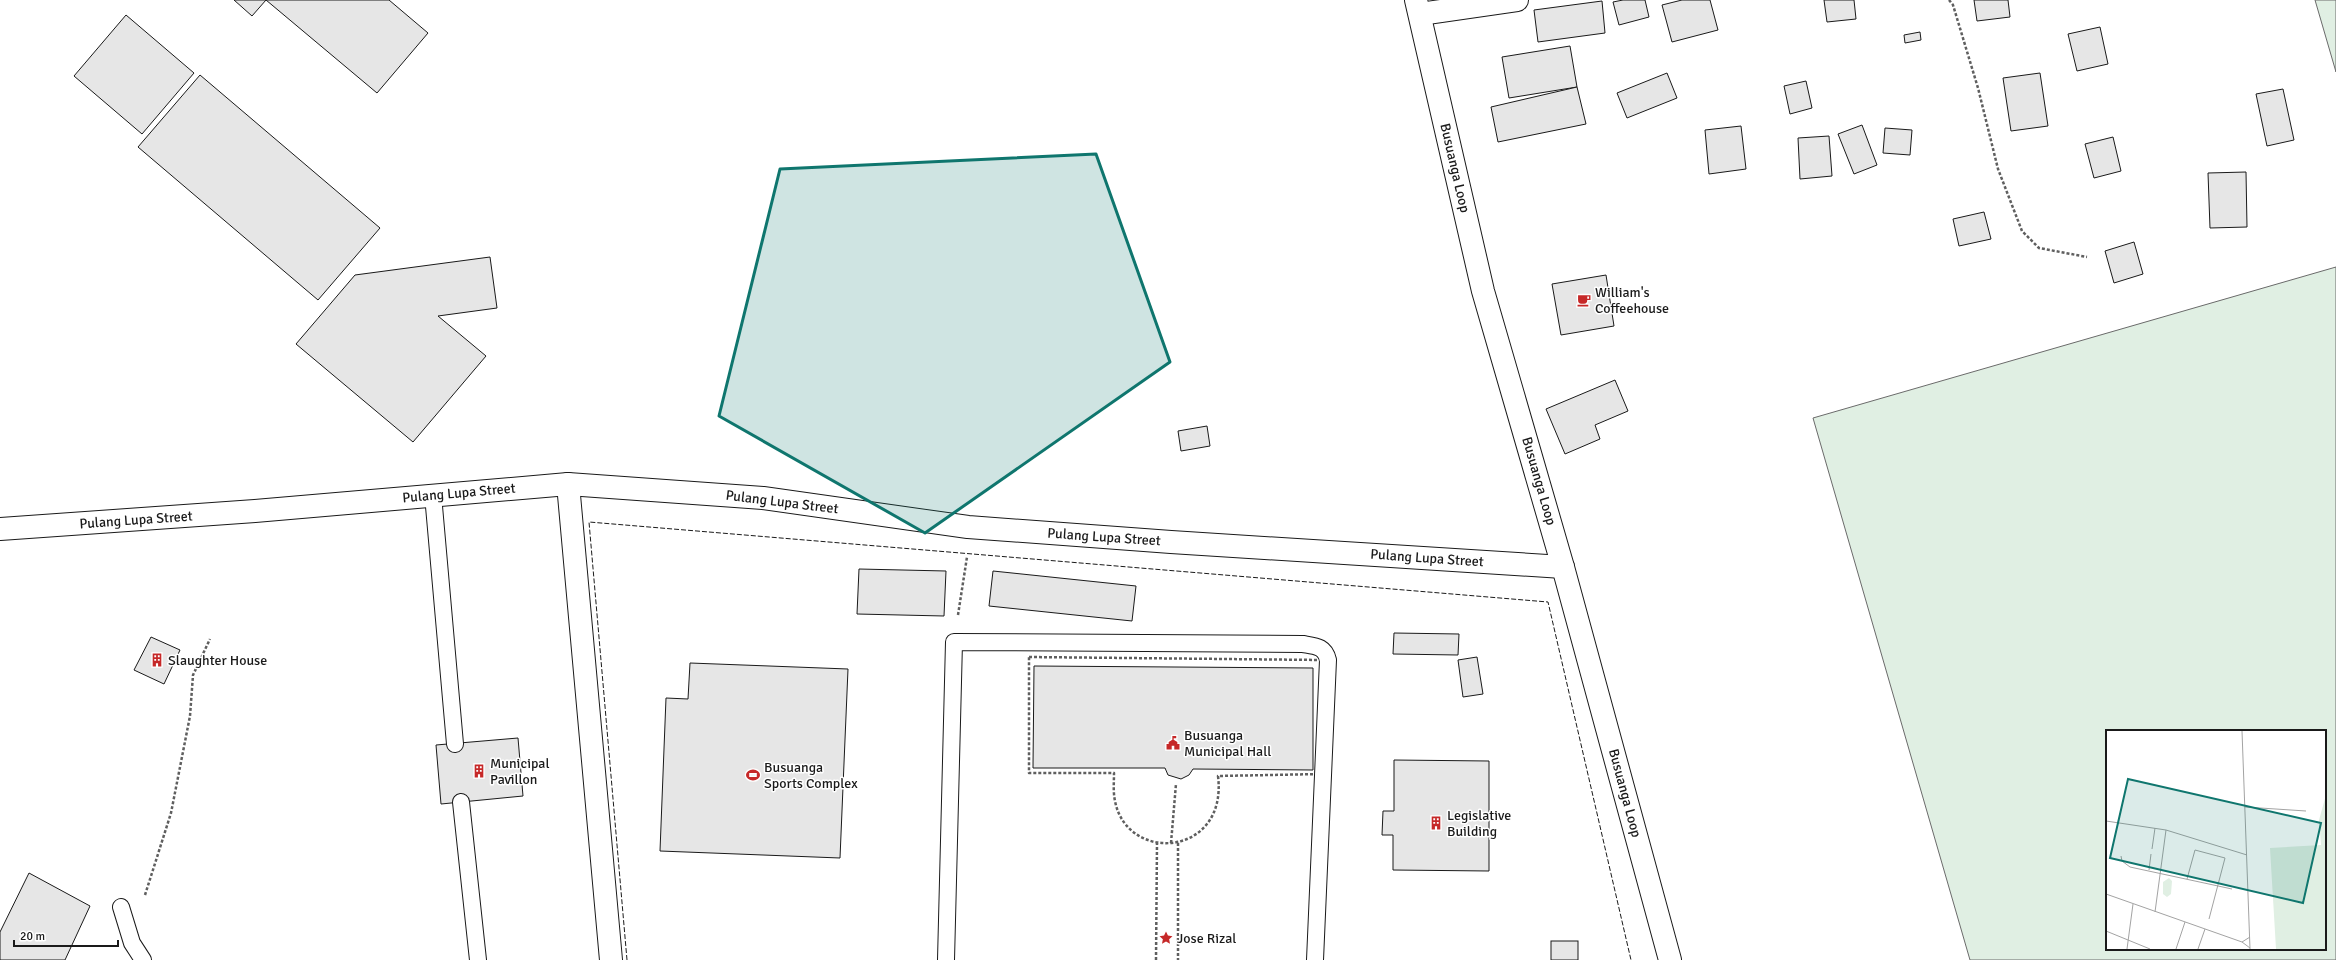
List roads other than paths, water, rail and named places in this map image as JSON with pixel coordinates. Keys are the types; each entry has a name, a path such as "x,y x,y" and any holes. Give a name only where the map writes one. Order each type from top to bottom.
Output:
{"street":[{"path":"1418,7 1517,0"},
{"name":"Busuanga Loop","path":"1418,7 1483,291 1563,567 1670,960"},
{"path":"568,484 610,960"},
{"name":"Pulang Lupa Street","path":"0,529 255,511 568,484 763,498 968,527 1171,542 1563,567"}],"lane":[{"path":"433,495 455,744"},
{"path":"946,960 954,642 1303,644 1319,646 1326,652 1328,660 1315,960"},
{"path":"461,802 478,960"},
{"path":"121,907 132,943 143,960"}],"place":[{"name":"William's Coffeehouse","path":"1584,300"},
{"name":"Slaughter House","path":"157,660"},
{"name":"Busuanga Municipal Hall","path":"1173,743"},
{"name":"Municipal Pavillon","path":"479,771"},
{"name":"Busuanga Sports Complex","path":"753,775"},
{"name":"Legislative Building","path":"1436,823"},
{"name":"Jose Rizal","path":"1166,938"}]}
